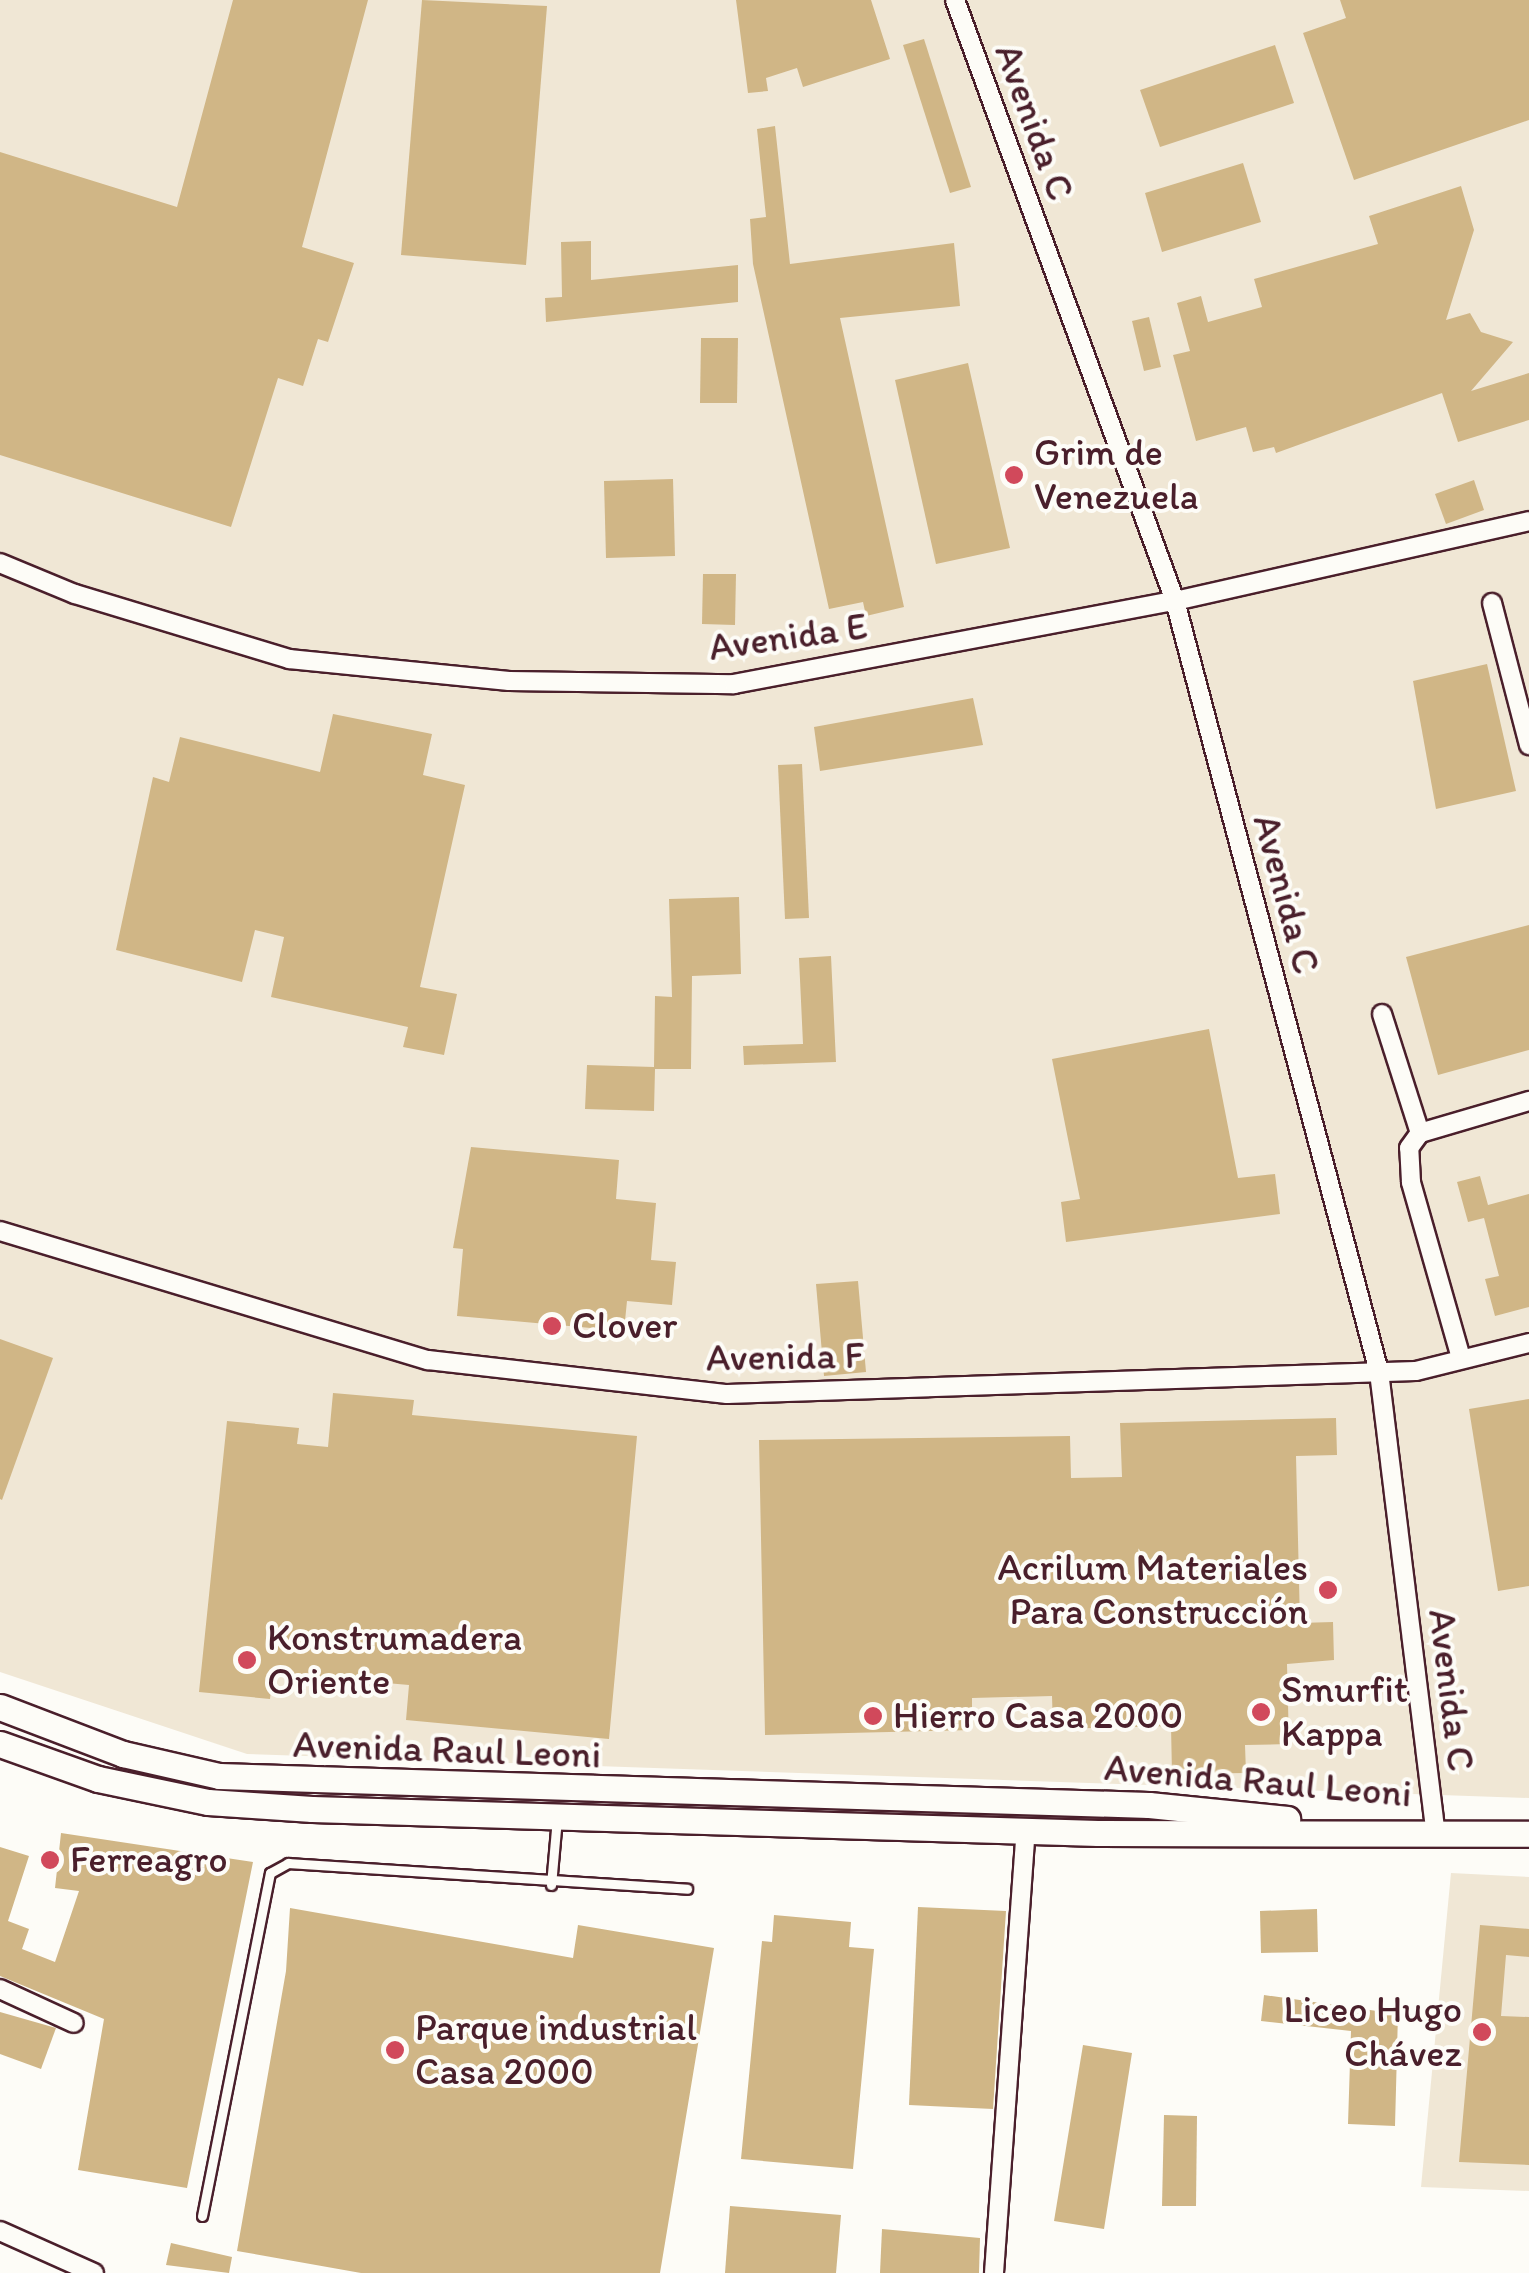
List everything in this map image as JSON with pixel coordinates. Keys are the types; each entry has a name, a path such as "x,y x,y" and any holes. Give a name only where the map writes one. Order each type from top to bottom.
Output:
{"main road":[{"name":"Avenida Raul Leoni","path":"0,1708 123,1754 219,1776 1148,1805 1436,1834"},
{"name":"Avenida Raul Leoni","path":"0,1744 98,1778 208,1802 1026,1830 1436,1834"},
{"path":"1436,1834 1529,1834"}],"street":[{"name":"Avenida C","path":"955,0 1175,601 1379,1372 1436,1834"},
{"name":"Avenida E","path":"0,563 74,594 288,659 509,682 734,684 1175,601 1529,522"},
{"path":"1492,604 1529,745"},
{"path":"1382,1014 1420,1133"},
{"path":"1461,1358 1411,1182 1409,1148 1420,1133 1529,1100"},
{"name":"Avenida F","path":"0,1231 428,1360 576,1382 726,1394 1379,1372 1529,1342"},
{"path":"994,2273 1026,1830"},
{"path":"0,1988 74,2022"},
{"path":"0,2231 94,2273"}],"lane":[{"path":"552,1885 557,1815"},
{"path":"202,2216 270,1873 288,1863 552,1885 687,1889"}],"shaded area":[{"path":"0,0 1529,0 1529,1798 247,1754 0,1672"},
{"name":"Liceo Hugo Chávez","path":"1451,1873 1529,1877 1529,2191 1421,2187"}],"building":[{"path":"233,0 368,0 302,247 354,263 328,342 318,339 303,386 278,378 231,527 0,455 0,152 177,207"},
{"path":"422,0 547,6 526,265 401,255"},
{"path":"736,0 871,0 890,59 803,87 797,68 766,78 768,91 748,93"},
{"path":"1340,0 1529,0 1529,120 1354,180 1303,33 1346,18"},
{"path":"924,39 971,187 950,193 903,45"},
{"path":"1275,45 1294,103 1160,147 1140,90"},
{"path":"775,126 790,264 954,243 960,306 840,318 904,607 866,616 863,602 829,609 753,264 750,219 766,217 757,129"},
{"path":"1243,163 1261,222 1162,252 1145,193"},
{"path":"1461,186 1474,230 1446,320 1470,313 1481,332 1513,342 1471,391 1529,373 1529,420 1458,442 1442,393 1276,453 1274,447 1253,452 1246,427 1196,441 1173,355 1190,351 1177,303 1201,296 1208,322 1262,307 1254,279 1378,244 1369,216"},
{"path":"591,241 591,280 738,265 738,302 546,322 545,298 562,297 561,242"},
{"path":"1149,317 1161,367 1144,371 1132,321"},
{"path":"701,338 738,338 737,403 700,403"},
{"path":"968,363 1010,548 936,564 895,380"},
{"path":"673,479 675,556 606,558 604,481"},
{"path":"1474,480 1484,510 1446,524 1435,494"},
{"path":"703,574 736,574 735,625 702,624"},
{"path":"1487,664 1516,791 1436,809 1413,681"},
{"path":"973,698 983,745 820,771 814,727"},
{"path":"333,714 432,734 423,775 465,785 420,987 457,994 444,1055 403,1047 408,1027 271,997 284,937 255,930 242,982 116,950 153,777 169,782 180,737 320,772"},
{"path":"802,764 809,918 785,919 778,765"},
{"path":"739,897 741,974 692,976 691,1069 655,1069 654,1111 585,1109 587,1065 654,1067 655,996 672,997 669,899"},
{"path":"1529,925 1529,1050 1438,1075 1406,957"},
{"path":"831,956 836,1062 744,1065 743,1046 803,1044 799,958"},
{"path":"1209,1029 1238,1178 1275,1174 1280,1214 1066,1242 1061,1202 1080,1199 1052,1059"},
{"path":"471,1147 619,1160 616,1199 656,1203 651,1260 676,1262 672,1305 627,1301 624,1331 457,1316 463,1249 453,1248"},
{"path":"1480,1176 1488,1205 1529,1194 1529,1307 1495,1316 1485,1279 1499,1276 1484,1218 1468,1222 1457,1182"},
{"path":"858,1281 866,1372 824,1376 816,1284"},
{"path":"0,1339 53,1358 2,1500 0,1499"},
{"path":"333,1393 414,1400 412,1415 637,1436 609,1739 406,1720 409,1685 273,1673 270,1699 199,1692 227,1421 299,1428 297,1444 328,1447"},
{"path":"1529,1399 1529,1586 1498,1591 1469,1409"},
{"path":"1336,1418 1337,1455 1296,1456 1300,1623 1333,1622 1334,1660 1287,1664 1289,1744 1245,1745 1246,1773 1172,1774 1171,1726 1053,1729 1052,1696 972,1698 972,1730 765,1735 759,1440 1070,1436 1071,1478 1122,1477 1120,1423"},
{"path":"61,1833 253,1862 187,2188 78,2170 104,2019 0,1976 0,1847 29,1856 8,1921 29,1929 22,1949 55,1962 79,1891 55,1888"},
{"path":"918,1907 1006,1911 993,2109 909,2105"},
{"path":"290,1908 573,1958 578,1925 714,1948 660,2273 361,2273 237,2251 286,1971"},
{"path":"1317,1909 1318,1952 1261,1953 1260,1911"},
{"path":"774,1915 851,1922 849,1947 874,1949 853,2169 741,2159 762,1941 772,1942"},
{"path":"1480,1925 1529,1929 1529,1957 1506,1955 1501,2016 1529,2017 1529,2165 1459,2162"},
{"path":"1264,1995 1398,2014 1395,2126 1348,2124 1351,2031 1261,2021"},
{"path":"0,2012 56,2028 41,2069 0,2054"},
{"path":"1083,2045 1132,2053 1104,2229 1054,2221"},
{"path":"1164,2115 1197,2116 1196,2206 1162,2206"},
{"path":"730,2206 841,2215 836,2273 725,2273"},
{"path":"882,2229 980,2238 979,2273 880,2273"},
{"path":"171,2243 232,2257 229,2273 166,2265"}],"place":[{"name":"Grim de Venezuela","path":"1014,475"},
{"name":"Clover","path":"552,1326"},
{"name":"Acrilum Materiales Para Construcción","path":"1328,1590"},
{"name":"Konstrumadera Oriente","path":"247,1660"},
{"name":"Smurfit Kappa","path":"1261,1712"},
{"name":"Hierro Casa 2000","path":"873,1716"},
{"name":"Ferreagro","path":"50,1860"},
{"name":"Liceo Hugo Chávez","path":"1482,2032"},
{"name":"Parque industrial Casa 2000","path":"395,2050"}]}
